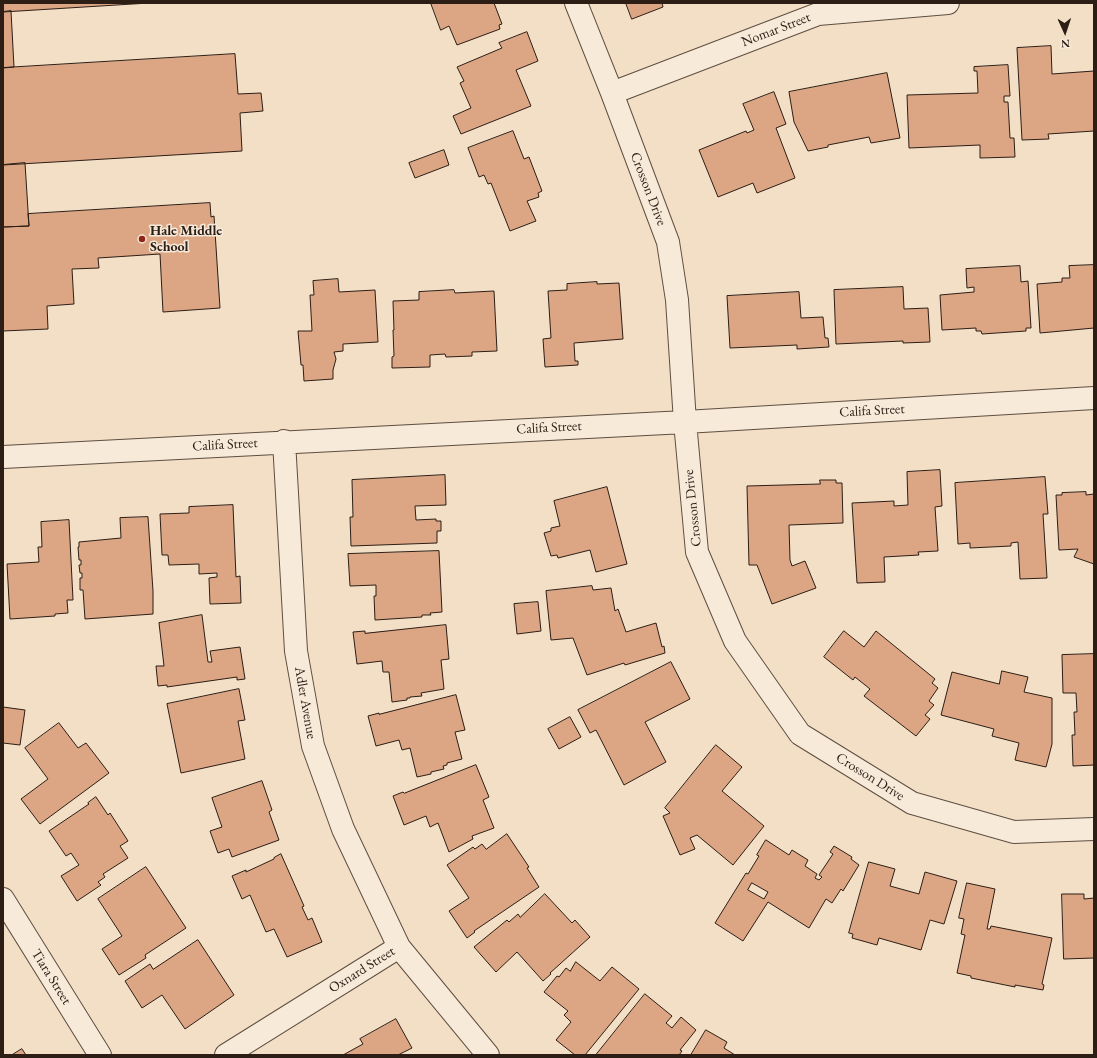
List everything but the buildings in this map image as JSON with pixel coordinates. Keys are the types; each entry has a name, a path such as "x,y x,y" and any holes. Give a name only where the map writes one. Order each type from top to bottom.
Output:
{"street":[{"name":"Crosson Drive","path":"576,3 612,93 668,242 677,300 685,422 697,552 735,641 800,734 912,803 1014,832 1094,829"},
{"name":"Nomar Street","path":"612,93 818,14 948,3"},
{"name":"Califa Street","path":"3,456 685,422 1094,398"},
{"name":"Adler Avenue","path":"284,442 296,651 313,746 343,829 399,947"},
{"name":"Tiara Street","path":"3,899 100,1055"},
{"name":"Oxnard Street","path":"226,1055 399,947 488,1055"}],"place":[{"name":"Hale Middle School","path":"142,239"}]}
